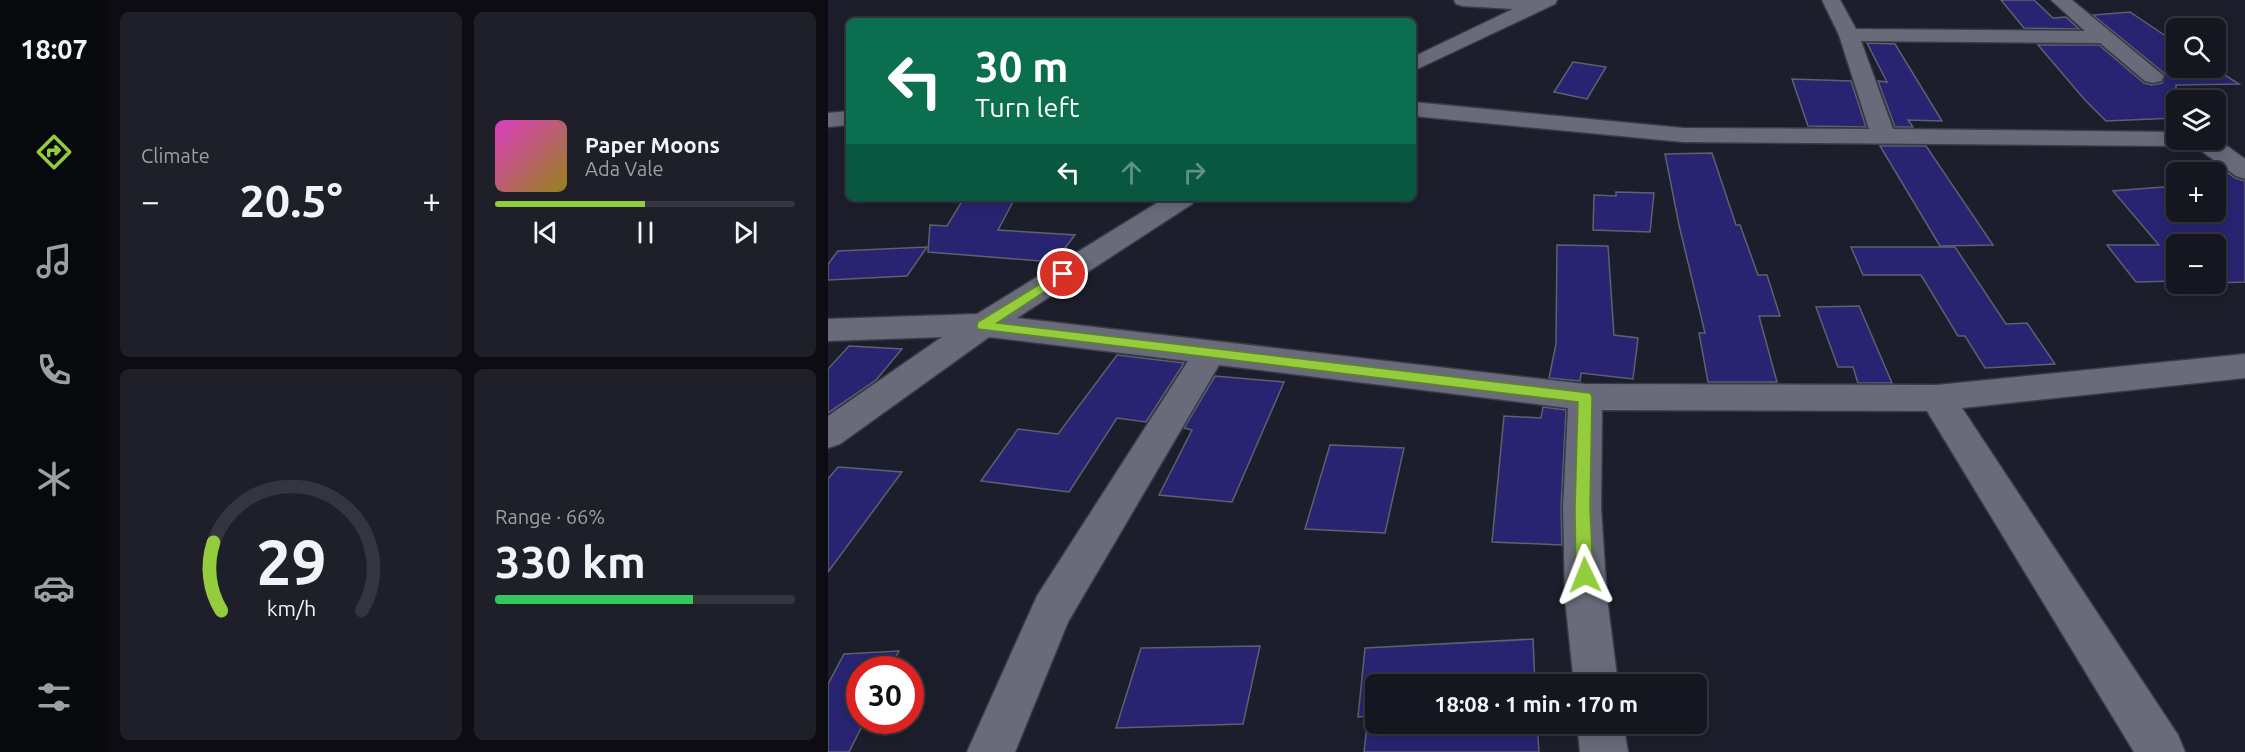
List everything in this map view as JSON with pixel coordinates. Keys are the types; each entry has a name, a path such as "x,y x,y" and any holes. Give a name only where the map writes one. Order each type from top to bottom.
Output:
{"street":[{"path":"1463,0 1542,2"},
{"path":"1831,0 1850,34 1884,137"},
{"path":"2060,0 2153,76"},
{"path":"1416,64 1542,2"},
{"path":"1850,34 2105,37"},
{"path":"1416,109 1683,135 2166,139"},
{"path":"828,120 846,118"},
{"path":"2216,150 2245,171"},
{"path":"828,434 983,326 1178,201"},
{"path":"828,330 983,326 1585,397 1937,398 2245,366"},
{"path":"991,752 1052,610 1210,352"},
{"path":"1585,397 1582,508 1586,598 1595,674"},
{"path":"1937,398 2161,752"},
{"path":"1602,734 1604,752"}],"building":[{"path":"2001,0 2034,0 2053,18 2066,17 2079,29 2024,28"},
{"path":"2130,12 2166,36 2166,78 2226,78 2226,76 2239,84 2176,85 2176,90 2166,90 2166,118 2106,121 2038,45 2099,45 2144,83 2152,85 2162,83 2165,74 2093,15"},
{"path":"1867,43 1895,44 1942,121 1908,120 1913,127 1895,127 1878,81 1887,82"},
{"path":"1573,62 1606,67 1587,99 1554,92"},
{"path":"1792,79 1851,81 1866,127 1808,126"},
{"path":"1880,146 1926,146 1993,245 1940,246"},
{"path":"1712,153 1736,225 1740,225 1758,275 1767,275 1780,316 1759,316 1777,382 1708,382 1699,333 1705,333 1679,225 1665,154"},
{"path":"2226,171 2235,178 2245,181 2245,282 2226,283 2226,234 2166,234 2166,281 2136,282 2107,245 2159,245 2113,191 2166,187 2166,222 2226,222"},
{"path":"1616,192 1654,193 1650,232 1593,230 1594,195 1616,196"},
{"path":"962,201 1013,201 998,230 1075,235 1054,262 928,252 930,225 947,226"},
{"path":"1557,245 1608,246 1614,335 1638,338 1633,379 1581,373 1580,381 1549,378 1556,344"},
{"path":"927,247 907,276 828,280 828,264 838,251"},
{"path":"1851,247 1955,247 2006,324 2027,323 2055,364 1985,368 1965,336 1958,336 1921,275 1863,275"},
{"path":"1859,306 1892,383 1858,383 1853,367 1838,367 1816,307"},
{"path":"849,346 902,349 876,380 828,413 828,369"},
{"path":"1117,355 1184,363 1146,422 1117,418 1069,492 981,481 1018,429 1058,434"},
{"path":"1215,376 1284,382 1232,502 1159,495 1192,430 1184,428"},
{"path":"1543,407 1566,410 1561,508 1562,545 1492,542 1504,416 1541,418"},
{"path":"1330,445 1404,448 1385,533 1305,529"},
{"path":"838,467 902,472 828,572 828,479"},
{"path":"1533,639 1535,674 1365,674 1365,716 1358,717 1365,648"},
{"path":"1260,646 1243,724 1116,728 1141,648"},
{"path":"899,651 896,656 846,656 846,734 858,734 849,752 828,752 828,684 844,654"},
{"path":"1366,734 1538,734 1539,752 1364,752"}],"route":[{"path":"1063,274 983,326 1585,397 1582,508 1585,575"}]}
